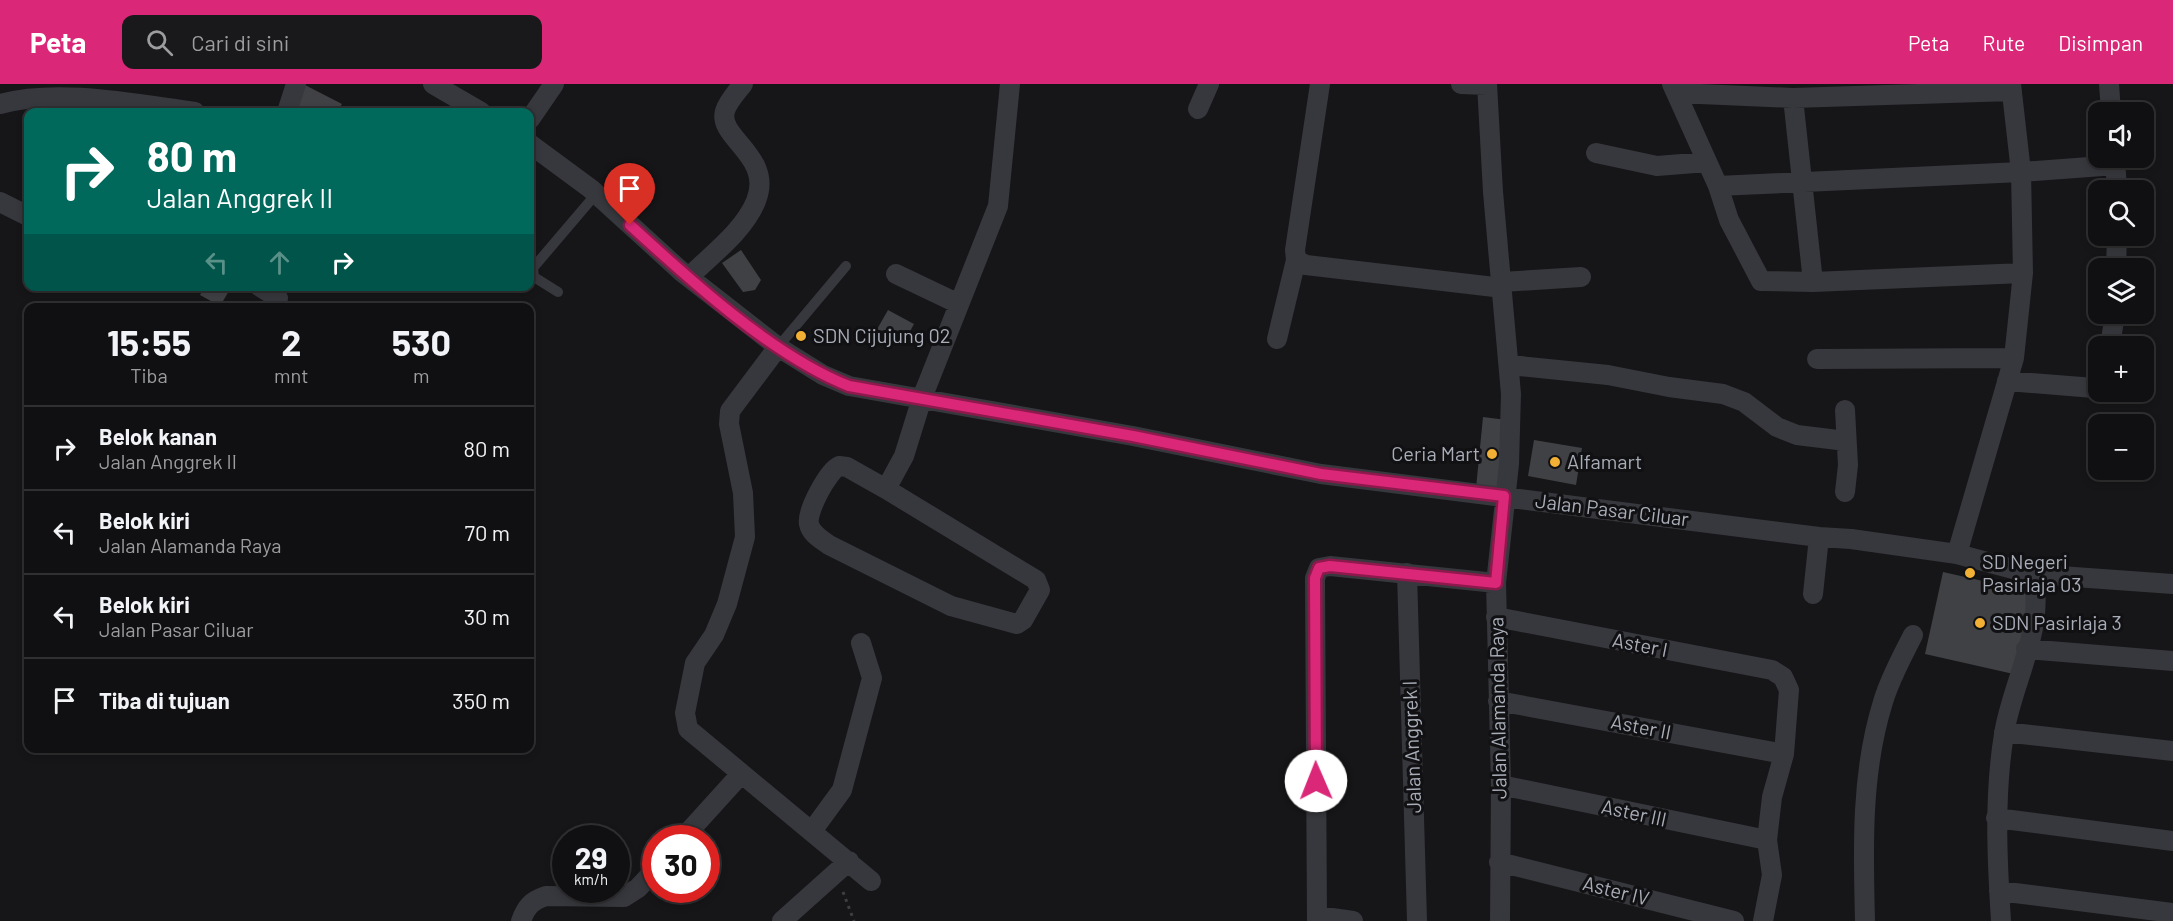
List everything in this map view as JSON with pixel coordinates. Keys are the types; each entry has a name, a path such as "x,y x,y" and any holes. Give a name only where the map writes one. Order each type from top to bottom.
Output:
{"street":[{"path":"288,108 296,84"},
{"path":"433,84 475,108"},
{"path":"534,113 554,84"},
{"path":"689,277 750,214 757,198 759,185 756,163 725,126 724,113 743,84"},
{"path":"886,489 904,456 922,398 998,206 1010,84"},
{"path":"1198,109 1209,84"},
{"path":"1277,339 1296,260 1295,250 1320,84"},
{"path":"1461,84 1487,85"},
{"path":"2109,84 2110,102"},
{"name":"Jalan Alamanda Raya","path":"1487,85 1510,365 1509,464 1496,583 1501,785 1500,921"},
{"path":"1958,554 2014,358 2024,273 2021,172 2012,88 1965,88 1793,98 1675,89 1718,186 1729,220 1761,281 1813,282 2024,273"},
{"path":"0,104 61,97 139,108"},
{"path":"1793,98 1813,282"},
{"name":"Jalan Pasar Ciluar","path":"534,147 596,194 689,277 778,347 823,375 849,386 1133,436 1321,474 1819,537 1851,538 1958,554 2032,574 2173,584"},
{"path":"1596,153 1658,166 1707,162"},
{"path":"1718,186 2021,172 2088,164"},
{"path":"0,201 24,214"},
{"path":"1296,260 1306,265 1503,285 1581,277"},
{"path":"896,274 959,304"},
{"path":"267,291 278,298"},
{"path":"778,347 730,411 729,424 743,493 745,537 727,604 714,635 695,663 685,713 688,729 872,881"},
{"path":"1817,359 2014,358"},
{"path":"1510,365 1608,375 1669,387 1723,394 1744,402 1777,427 1797,435 1846,441"},
{"path":"2007,381 2088,388"},
{"path":"1845,410 1845,492"},
{"path":"847,467 886,489 1039,584 1040,590 1020,623 951,606 829,545 813,533 809,517 827,477 834,468 847,467"},
{"path":"1813,594 1819,537"},
{"path":"1353,921 1317,919 1315,578 1319,568 1330,566 1496,583"},
{"name":"Jalan Anggrek I","path":"1407,573 1417,921"},
{"path":"2001,921 1996,818 2004,732 2038,593 2032,574"},
{"name":"Aster I","path":"1496,617 1772,670 1783,677 1789,690 1784,754"},
{"path":"1865,921 1863,815 1877,723 1890,681 1913,635"},
{"path":"812,831 842,790 872,678 861,643"},
{"path":"2026,649 2173,661"},
{"name":"Aster II","path":"1498,701 1784,754"},
{"path":"2004,732 2173,751"},
{"path":"1763,921 1772,874 1767,840 1772,797 1784,754"},
{"path":"695,825 741,774"},
{"name":"Aster III","path":"1501,785 1767,840"},
{"path":"1996,818 2173,841"},
{"path":"782,921 849,861"},
{"name":"Aster IV","path":"1499,862 1734,921"},
{"path":"521,921 526,907 535,899 546,896 624,897 642,884"},
{"path":"1999,891 2173,913"}],"lane":[{"path":"534,267 596,194"},
{"path":"778,347 846,266"},
{"path":"534,277 558,292"}],"path":[{"path":"833,874 854,921"}],"building":[{"path":"305,85 342,104 340,108 292,108"},
{"path":"741,250 761,280 755,290 743,292 722,263"},
{"path":"202,291 229,291 222,303 215,303 200,295"},
{"path":"888,310 914,324 902,346 876,331"},
{"name":"Ceria Mart","path":"1483,417 1507,420 1501,492 1476,488"},
{"name":"Alfamart","path":"1534,440 1582,448 1576,485 1528,476"},
{"name":"SDN Pasirlaja 3","path":"1943,572 2036,593 2018,675 1925,654"}],"place":[{"name":"SDN Cijujung 02","path":"801,336"},
{"name":"Ceria Mart","path":"1492,454"},
{"name":"Alfamart","path":"1555,462"},
{"name":"SD Negeri Pasirlaja 03","path":"1970,573"},
{"name":"SDN Pasirlaja 3","path":"1980,623"}],"route":[{"path":"630,225 682,272 778,347 823,375 849,386 1043,419 1321,474 1504,496 1496,583 1330,566 1319,568 1315,578 1316,781"}]}
